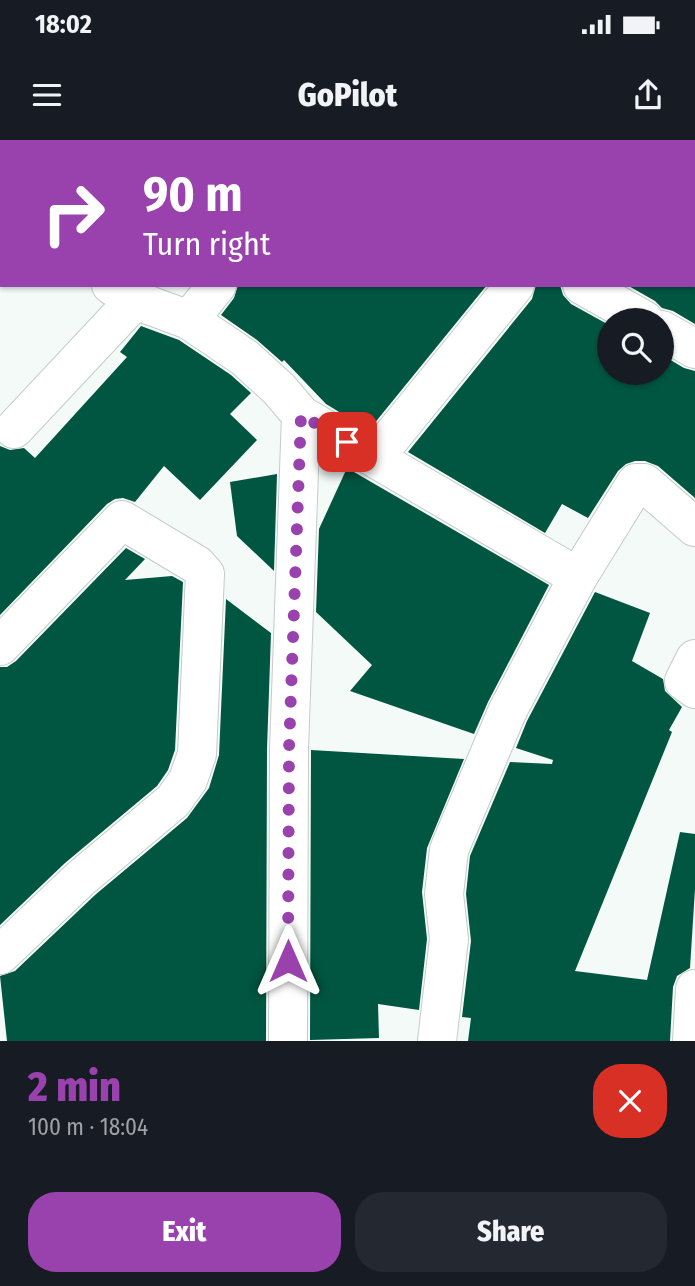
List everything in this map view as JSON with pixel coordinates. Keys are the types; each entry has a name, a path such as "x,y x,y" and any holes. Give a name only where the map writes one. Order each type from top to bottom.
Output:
{"street":[{"path":"189,320 215,287"},
{"path":"385,445 513,287"},
{"path":"586,287 623,308"},
{"path":"14,429 123,292 189,320 246,358 279,389 301,415 578,577"},
{"path":"674,337 695,349"},
{"path":"288,1041 289,749 301,415"},
{"path":"437,1041 449,939 444,894 449,850 507,712 578,577 638,481 644,483 695,527"},
{"path":"0,646 122,520 197,565 205,574 197,754 188,779 173,801 80,879 0,955"},
{"path":"695,659 684,681 695,689"},
{"path":"692,1041 695,989"}],"building":[{"path":"237,287 485,287 369,430 326,404 284,360 282,362 257,340 221,315 234,298"},
{"path":"535,287 561,287 563,295 571,304 597,318 597,385 674,385 674,362 695,371 695,498 658,466 645,461 635,461 618,471 588,518 562,504 545,533 408,452 532,299"},
{"path":"630,287 695,287 695,324 674,312 674,308 662,308"},
{"path":"141,326 179,340 231,375 251,393 230,414 257,440 200,500 164,466 135,502 123,498 107,504 0,615 0,446 10,450 24,448 35,458 127,357 120,352"},
{"path":"347,468 549,585 474,734 350,691 372,665 316,612 319,529"},
{"path":"277,474 274,571 237,536 230,482"},
{"path":"126,548 145,559 125,580 172,576 183,582 175,750 168,770 157,786 65,863 0,925 0,667 7,667 16,661"},
{"path":"595,592 650,613 632,661 663,679 665,691 682,707 669,730 672,732 575,971 647,980 680,832 695,834 690,968 677,976 673,987 670,1041 468,1041 471,1018 462,1017 471,941 466,894 470,856 510,762 552,764 553,760 516,748 527,721"},
{"path":"226,599 271,633 267,749 266,1041 7,1041 0,976 15,971 95,895 187,818 209,788 219,755"},
{"path":"311,750 464,759 427,848 422,892 427,939 419,1010 378,1004 379,1038 310,1040"}],"route":[{"path":"288,961 289,749 301,415 347,442"}]}
